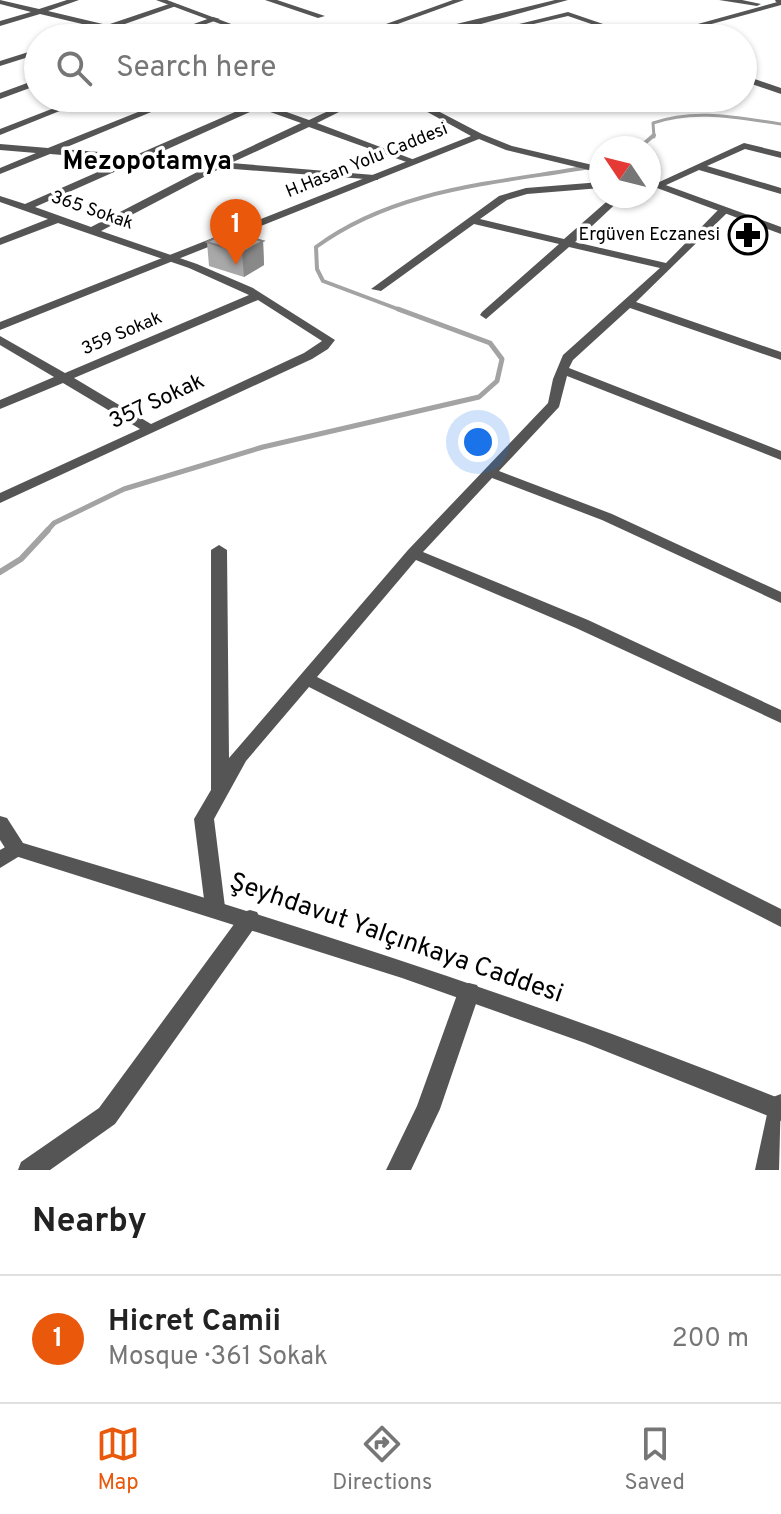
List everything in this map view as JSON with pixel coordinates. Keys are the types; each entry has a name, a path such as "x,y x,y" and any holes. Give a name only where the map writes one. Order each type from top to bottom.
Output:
{"street":[{"path":"0,24 75,0"},
{"path":"160,0 228,24"},
{"path":"119,24 184,0"},
{"path":"269,0 321,16"},
{"path":"387,24 460,0"},
{"path":"475,24 564,0"},
{"path":"723,0 766,5"},
{"path":"700,24 780,1"},
{"path":"0,2 92,24"},
{"path":"525,24 568,14 602,24"},
{"path":"201,24 216,19"},
{"path":"0,64 24,56"},
{"path":"757,83 781,91"},
{"path":"0,96 24,87"},
{"path":"0,132 52,112"},
{"path":"0,171 146,112"},
{"path":"27,207 242,112"},
{"path":"283,112 415,162"},
{"path":"94,230 333,112"},
{"path":"433,112 509,148 589,167"},
{"name":"H.Hasan Yolu Caddesi","path":"0,326 479,136"},
{"path":"661,181 744,146 781,155"},
{"path":"0,147 374,178"},
{"path":"699,167 781,191"},
{"path":"377,289 503,198 526,191 589,186"},
{"path":"661,186 781,231"},
{"name":"365 Sokak","path":"0,199 172,258 258,296 329,340"},
{"path":"486,315 605,208"},
{"path":"215,907 204,819 239,757 413,553 554,404 567,358 668,267 724,210"},
{"path":"0,242 60,218"},
{"path":"470,220 668,267"},
{"name":"359 Sokak","path":"0,405 258,296"},
{"path":"628,303 781,356"},
{"path":"0,340 150,429"},
{"name":"357 Sokak","path":"0,499 308,356 329,340"},
{"path":"562,370 781,456"},
{"path":"491,473 607,517 781,598"},
{"path":"219,550 220,792"},
{"path":"413,553 582,624 781,717"},
{"path":"306,678 781,919"},
{"name":"Şeyhdavut Yalçınkaya Caddesi","path":"0,823 8,854 250,918 556,1022 780,1108"},
{"path":"30,1170 107,1116 250,918"},
{"path":"398,1170 428,1109 469,992"},
{"path":"767,1170 780,1108"}],"building":[{"path":"227,231 263,241 242,253 207,242"}],"waterway":[{"path":"654,135 653,123 685,116 733,117 781,124"},
{"path":"403,311 323,281 317,269 316,247 348,227 417,199 589,167"},
{"path":"46,532 54,523 124,489 263,447 479,397 497,381 502,359 490,343 398,309"},
{"path":"0,572 21,559 48,530"}],"place":[{"name":"Ergüven Eczanesi","path":"748,235"},
{"name":"Hicret Camii","path":"236,265"}],"district":[{"name":"Mezopotamya","path":"147,162"}]}
